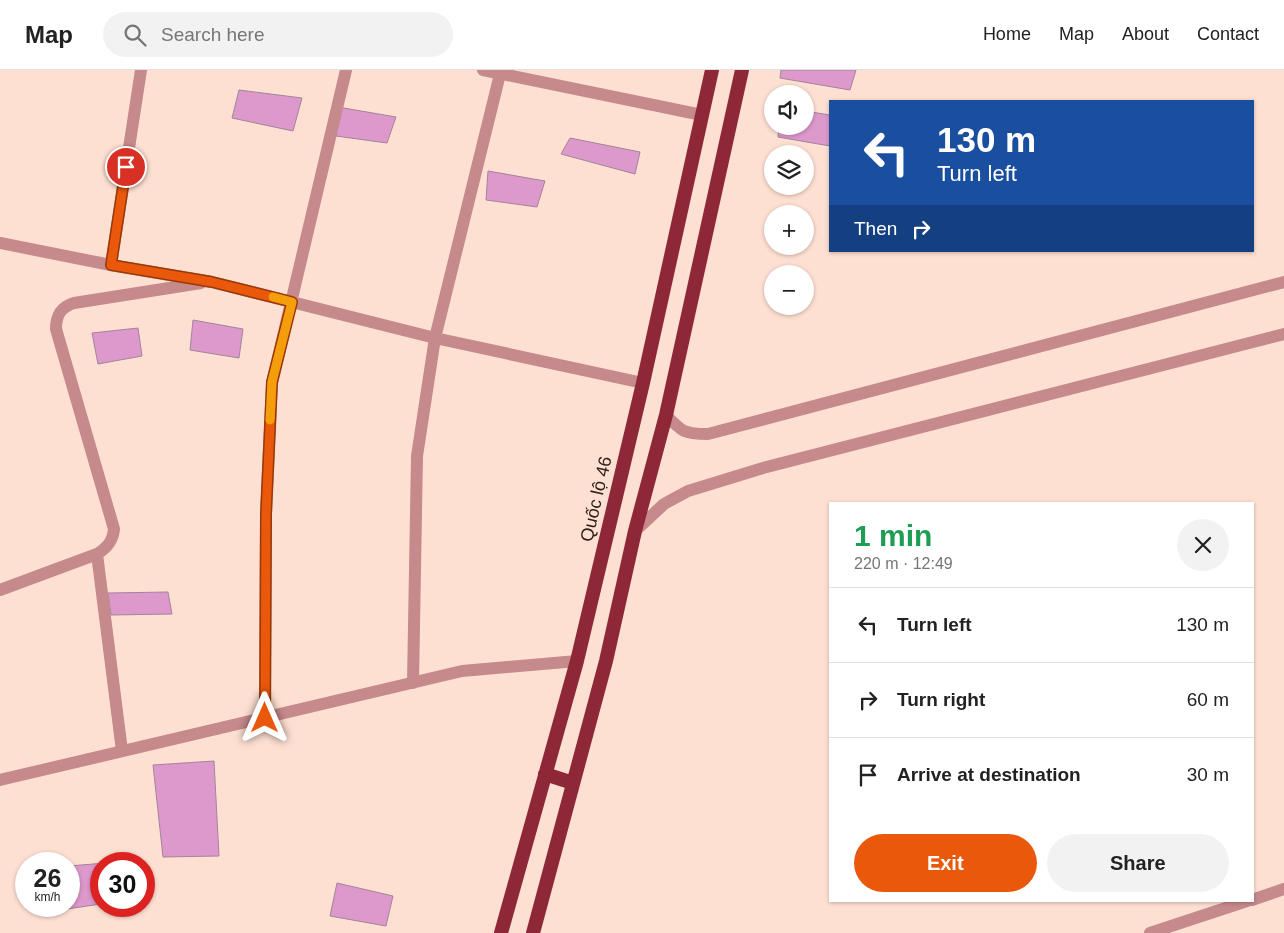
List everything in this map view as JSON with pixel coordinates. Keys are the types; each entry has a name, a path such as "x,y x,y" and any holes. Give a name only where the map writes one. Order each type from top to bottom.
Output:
{"highway":[{"name":"Quốc lộ 46","path":"501,933 577,661 643,383 712,70"},
{"path":"533,933 606,661 635,531 666,415 742,70"},
{"path":"545,774 573,783"}],"street":[{"path":"111,265 142,70"},
{"path":"265,718 266,514 272,382 346,70"},
{"path":"483,70 702,115"},
{"path":"413,683 417,456 435,338 500,72"},
{"path":"0,243 111,265 212,282 435,338 643,383"},
{"path":"0,590 97,554 104,550 112,541 114,529 56,329 60,310 74,303 212,282"},
{"path":"666,415 682,432 708,434 1284,282"},
{"path":"635,531 664,504 688,491 763,468 1284,334"},
{"path":"97,554 122,751"},
{"path":"0,780 462,671 577,661"},
{"path":"1254,899 1284,889"},
{"path":"1150,933 1244,902"}],"building":[{"path":"781,70 856,70 850,90 780,78"},
{"path":"239,90 302,98 293,131 232,118"},
{"path":"338,107 396,117 387,143 336,136"},
{"path":"814,112 829,115 829,146 778,137 778,135 814,135"},
{"path":"570,138 640,152 635,174 561,154"},
{"path":"488,171 545,181 537,207 486,200"},
{"path":"193,320 243,329 239,358 190,350"},
{"path":"138,328 142,356 98,364 92,333"},
{"path":"168,592 172,614 111,615 108,593"},
{"path":"214,761 219,856 163,857 153,765"},
{"path":"90,864 90,906 80,907 80,865"},
{"path":"337,883 393,896 386,926 330,916"}],"slow traffic":[{"path":"270,420 272,382 292,302 273,297"}],"route":[{"path":"126,167 111,265 212,282 292,302 272,382 266,514 265,718"}]}
